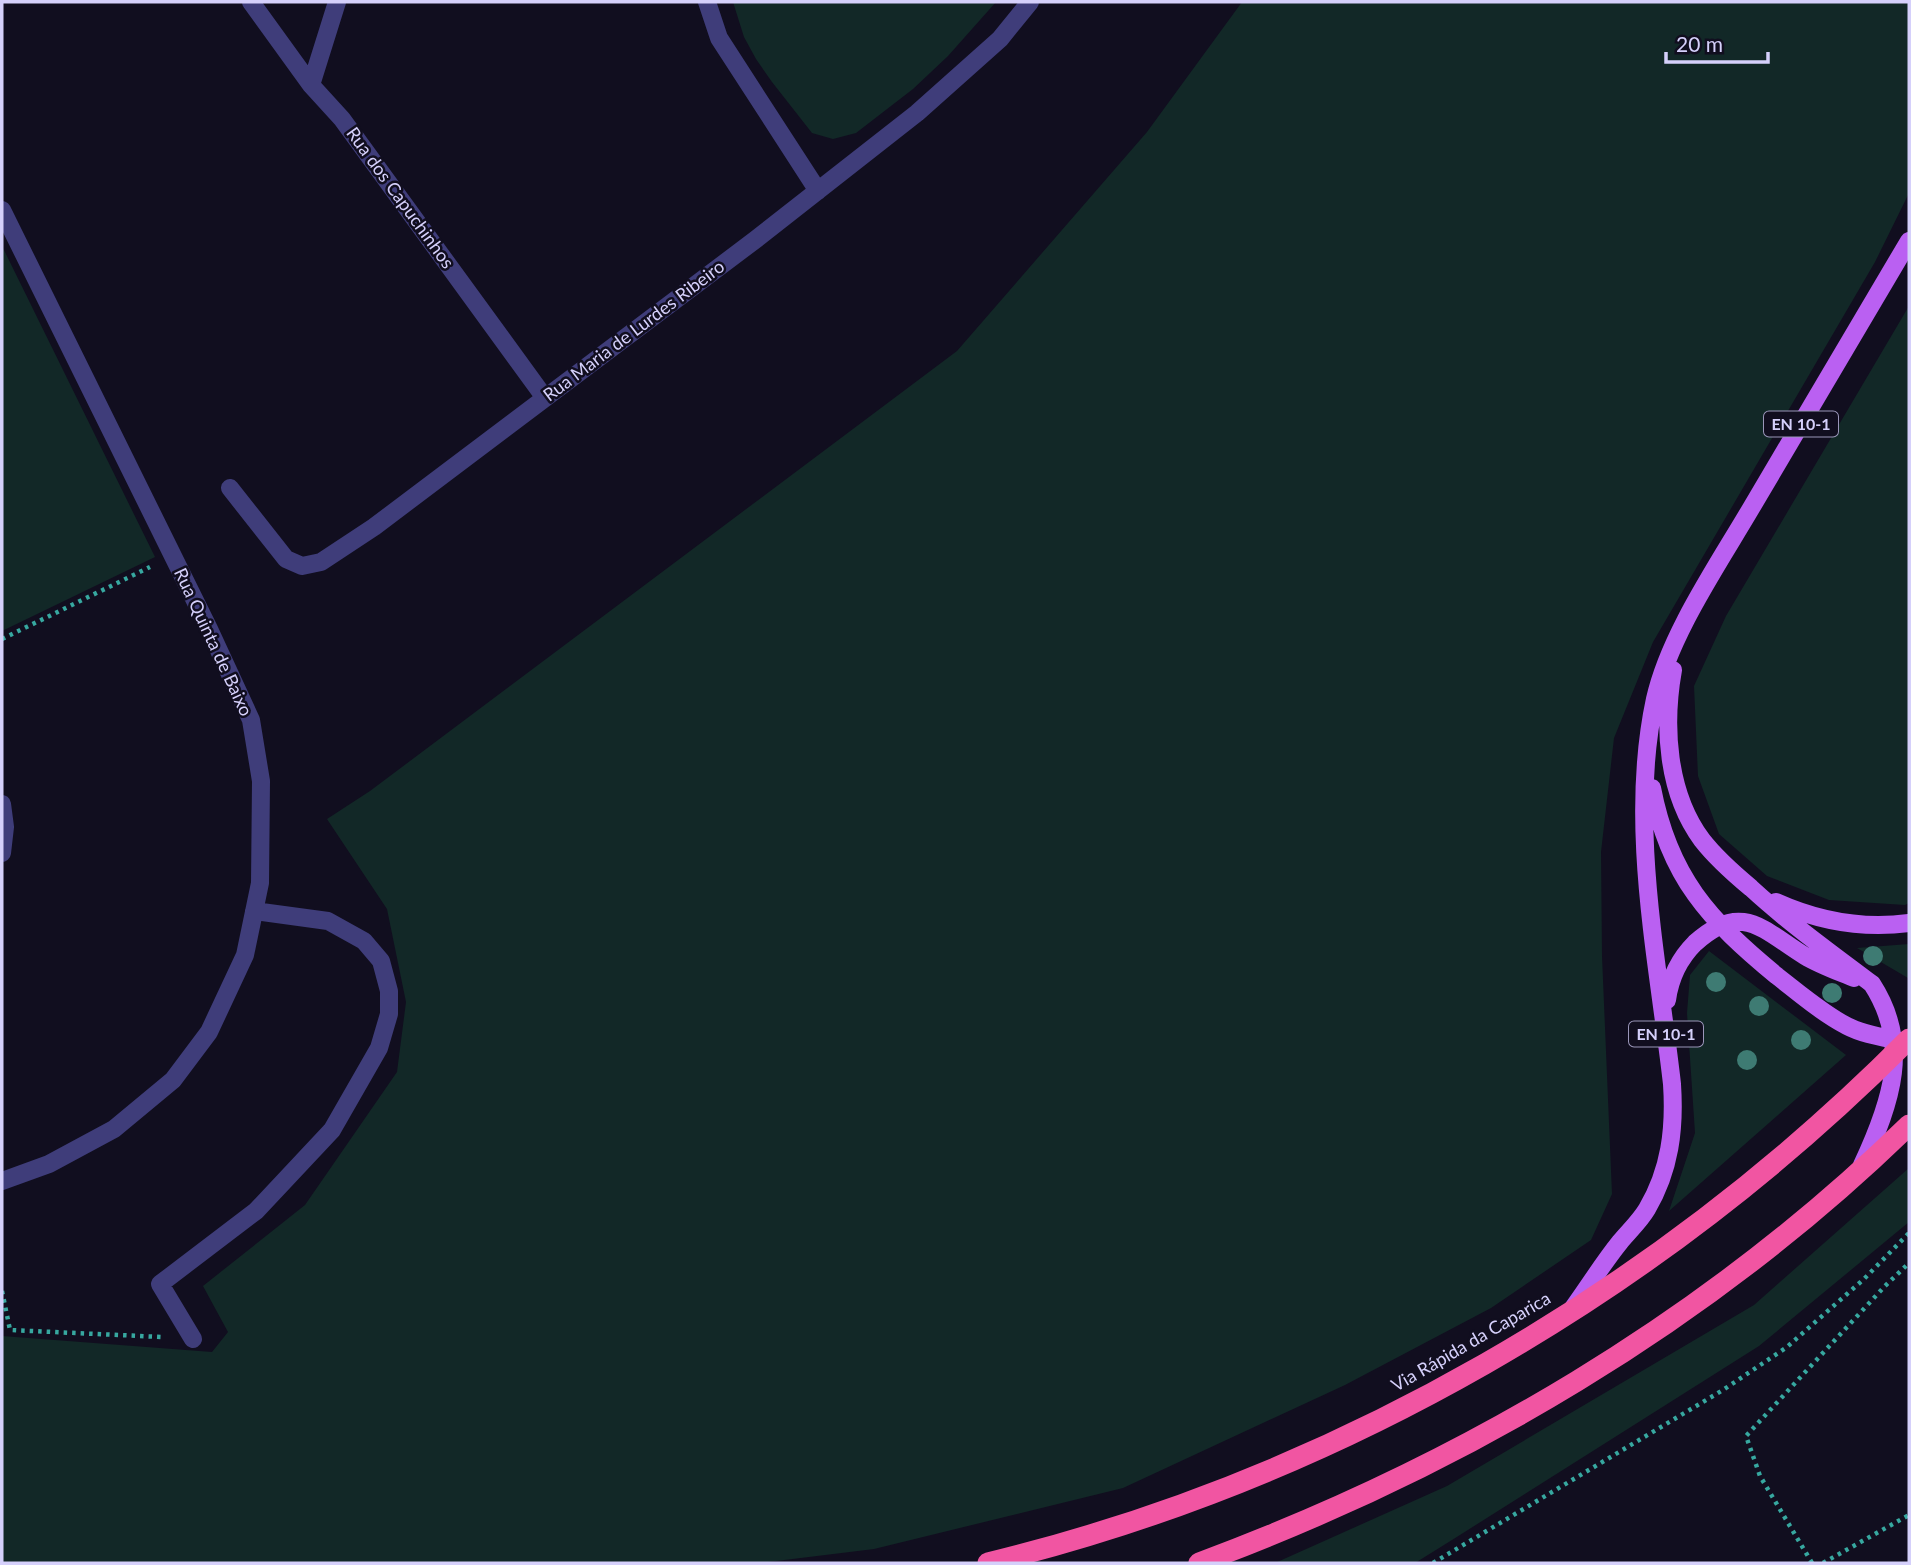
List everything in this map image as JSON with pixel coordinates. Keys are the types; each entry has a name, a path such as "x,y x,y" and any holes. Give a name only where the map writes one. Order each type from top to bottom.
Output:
{"highway":[{"name":"Via Rápida da Caparica","path":"988,1563 1050,1548 1112,1528 1280,1465 1402,1409 1571,1310 1664,1250 1743,1189 1908,1042"},
{"path":"1199,1563 1296,1527 1409,1475 1471,1443 1587,1376 1734,1275 1857,1175 1909,1125"}],"main road":[{"name":"EN 10-1","path":"1571,1310 1647,1209 1665,1171 1670,1151 1674,1110 1648,896 1645,844 1647,754 1655,698 1665,667 1694,607 1909,241"},
{"name":"EN 10-1","path":"1694,607 1673,672 1668,716 1670,750 1686,814 1701,839 1720,861 1781,915 1885,995 1901,1021 1908,1042 1900,1086 1857,1175"},
{"name":"EN 10-1","path":"1650,729 1651,780 1662,829 1681,875 1696,898 1720,925 1791,986 1840,1022 1874,1036 1908,1042"},
{"name":"EN 10-1","path":"1739,878 1774,901 1809,915 1845,923 1909,923"},
{"path":"1720,925 1749,923 1762,926 1806,957 1865,983 1885,995"},
{"name":"EN 10-1","path":"1665,1022 1671,979 1678,964 1700,939 1720,925"}],"street":[{"name":"Rua dos Capuchinhos","path":"251,2 311,85 342,119 545,398"},
{"path":"311,85 337,2"},
{"path":"707,2 719,38 818,191"},
{"name":"Rua Maria de Lurdes Ribeiro","path":"230,488 286,559 302,566 321,562 374,527 917,113 1000,39 1030,2"},
{"name":"Rua Quinta de Baixo","path":"2,210 251,720 261,781 260,883 245,954 209,1032 173,1080 114,1129 49,1164 2,1181"},
{"path":"2,804 5,827 2,853"},
{"path":"192,1339 160,1283 256,1211 332,1130 379,1048 389,1014 389,991 381,961 364,941 328,921 254,911"}],"path":[{"path":"2,639 173,556"},
{"path":"1433,1563 1723,1390 1787,1347 1864,1279 1909,1233"},
{"path":"1812,1563 1760,1476 1746,1436 1909,1263"},
{"path":"2,1291 10,1330 192,1339"},
{"path":"1823,1563 1909,1515"}],"green space":[{"path":"733,2 996,2 948,56 913,89 856,133 833,139 812,133 772,82 744,37"},
{"path":"1242,2 1909,2 1909,193 1875,262 1653,642 1614,738 1601,852 1602,956 1612,1194 1591,1240 1491,1308 1345,1385 1123,1488 874,1549 760,1563 2,1563 2,1336 212,1352 228,1332 203,1286 305,1205 397,1072 406,1002 387,909 327,819 370,791 957,351 1147,132"},
{"path":"2,246 155,557 2,631"},
{"path":"1909,306 1909,903 1905,905 1829,900 1767,876 1719,834 1698,776 1694,686 1726,616"},
{"path":"1909,944 1908,978 1857,948"},
{"path":"1709,951 1846,1055 1669,1211 1695,1133 1687,1013 1690,975"},
{"path":"1909,1168 1909,1222 1759,1346 1452,1540 1415,1563 1275,1563 1447,1486 1754,1305"}]}
